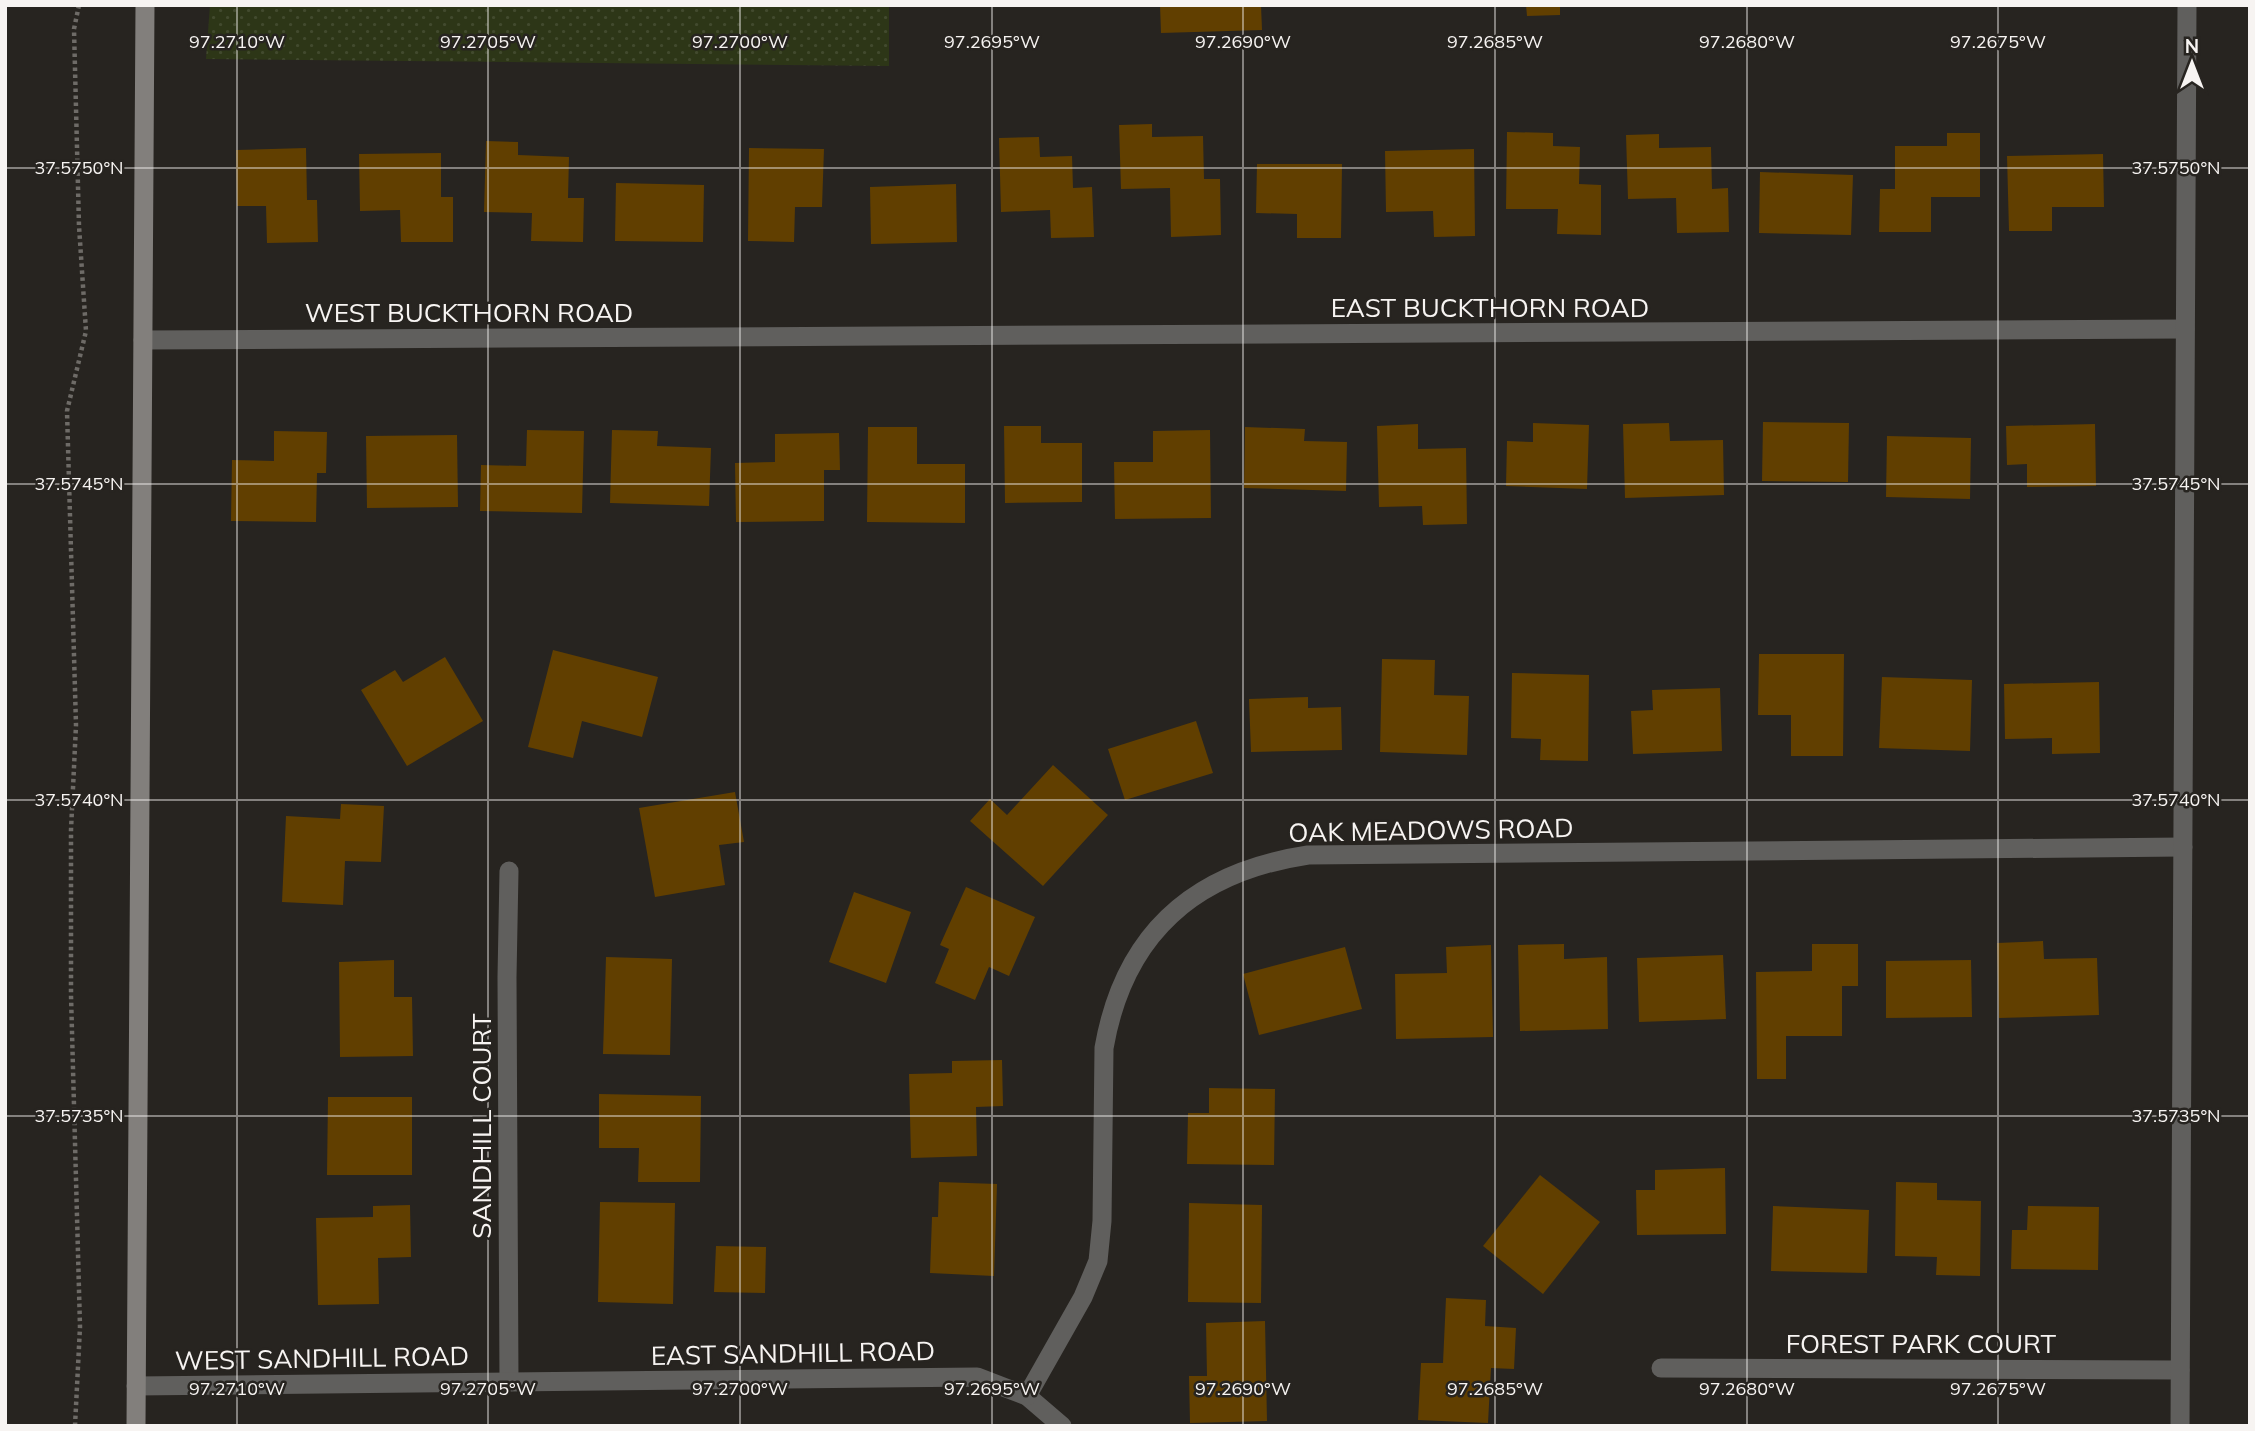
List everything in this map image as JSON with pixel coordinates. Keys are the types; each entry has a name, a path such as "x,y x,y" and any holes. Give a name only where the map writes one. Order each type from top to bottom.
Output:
{"main road":[{"path":"136,1426 145,5"}],"street":[{"path":"2180,1426 2187,5"},
{"name":"EAST BUCKTHORN ROAD","path":"794,338 2185,330"},
{"name":"WEST BUCKTHORN ROAD","path":"143,340 794,338"},
{"name":"OAK MEADOWS ROAD","path":"1027,1396 1083,1297 1098,1261 1102,1221 1104,1048 1109,1021 1125,976 1146,942 1175,911 1207,887 1236,873 1266,861 1308,855 2183,847"},
{"name":"SANDHILL COURT","path":"509,871 509,1381"},
{"name":"FOREST PARK COURT","path":"1661,1368 2180,1370"},
{"name":"EAST SANDHILL ROAD","path":"509,1381 977,1377 1027,1396 1062,1426"},
{"name":"WEST SANDHILL ROAD","path":"136,1386 509,1381"}],"path":[{"path":"75,1426 80,1326 71,995 71,830 76,725 67,411 86,331 79,226 74,29 79,5"}],"green space":[{"path":"210,5 889,5 889,66 206,59"}],"building":[{"path":"1160,5 1261,5 1262,30 1161,33"},
{"path":"1526,5 1560,5 1560,15 1527,16"},
{"path":"1152,124 1152,137 1203,136 1204,179 1220,179 1221,235 1171,237 1170,188 1121,189 1119,125"},
{"path":"1507,132 1553,133 1553,146 1580,147 1579,184 1601,185 1601,235 1557,234 1558,209 1506,209"},
{"path":"1947,133 1980,133 1980,197 1931,197 1931,232 1879,232 1880,189 1895,189 1895,146 1947,146"},
{"path":"1659,134 1659,148 1711,147 1712,189 1728,188 1729,232 1677,233 1676,198 1628,199 1626,135"},
{"path":"1039,137 1040,157 1072,156 1073,188 1092,187 1094,237 1051,238 1050,210 1001,212 999,138"},
{"path":"486,141 518,142 518,155 569,157 568,198 584,198 583,242 531,241 532,213 484,212"},
{"path":"306,148 307,200 317,200 318,242 267,243 266,206 237,206 236,150"},
{"path":"749,148 824,149 822,207 795,207 794,242 748,241"},
{"path":"1474,149 1475,236 1434,237 1433,211 1386,212 1385,151"},
{"path":"441,153 441,197 453,197 453,242 401,242 400,210 360,211 359,154"},
{"path":"2103,154 2104,207 2052,207 2052,231 2009,231 2007,156"},
{"path":"1257,164 1342,164 1341,238 1297,238 1297,214 1256,213"},
{"path":"1760,172 1853,175 1851,235 1759,233"},
{"path":"616,183 704,185 703,242 615,241"},
{"path":"956,184 957,242 871,244 870,187"},
{"path":"1763,422 1849,423 1848,482 1762,481"},
{"path":"1533,423 1589,425 1587,489 1506,486 1507,441 1533,442"},
{"path":"1669,423 1670,441 1723,440 1724,495 1625,498 1623,424"},
{"path":"1418,424 1418,449 1466,448 1467,524 1423,525 1422,506 1379,507 1377,426"},
{"path":"2095,424 2096,486 2027,487 2027,464 2007,465 2006,426"},
{"path":"1004,426 1041,426 1041,443 1082,443 1082,502 1005,503"},
{"path":"868,427 917,427 917,464 965,464 965,523 867,522"},
{"path":"1245,427 1305,429 1304,441 1347,442 1346,491 1244,488"},
{"path":"527,430 584,431 582,513 480,511 481,465 526,466"},
{"path":"612,430 658,431 657,446 711,448 709,506 610,503"},
{"path":"1210,430 1211,518 1115,519 1114,462 1153,462 1153,431"},
{"path":"274,431 327,432 326,473 317,473 316,522 231,521 232,460 274,461"},
{"path":"839,433 840,470 824,470 824,521 736,522 735,463 775,462 775,434"},
{"path":"457,435 458,507 367,508 366,436"},
{"path":"1887,436 1971,438 1970,499 1886,497"},
{"path":"553,650 658,677 642,737 582,721 573,758 528,747"},
{"path":"1759,654 1844,654 1843,756 1791,756 1791,715 1758,715"},
{"path":"445,657 483,721 407,766 361,690 395,670 403,682"},
{"path":"1382,659 1435,660 1434,695 1469,696 1467,755 1380,752"},
{"path":"1512,673 1589,675 1588,761 1540,760 1541,739 1511,738"},
{"path":"1882,677 1972,680 1970,751 1879,748"},
{"path":"2099,682 2100,753 2052,754 2052,738 2005,739 2004,684"},
{"path":"1720,688 1722,751 1633,754 1631,711 1653,710 1652,690"},
{"path":"1308,697 1308,708 1341,707 1342,750 1251,752 1249,699"},
{"path":"1196,721 1213,773 1125,800 1108,749"},
{"path":"1053,765 1108,815 1043,886 970,821 990,799 1007,815"},
{"path":"735,792 744,842 719,845 725,885 655,897 639,808"},
{"path":"341,804 384,806 381,862 345,861 343,905 282,902 286,816 340,819"},
{"path":"966,887 1035,917 1009,976 989,967 975,1000 935,983 949,949 940,945"},
{"path":"854,892 911,912 886,983 829,962"},
{"path":"2043,941 2044,959 2097,958 2099,1015 1999,1018 1997,943"},
{"path":"1564,944 1564,959 1607,957 1608,1029 1520,1031 1518,945"},
{"path":"1812,944 1858,944 1858,986 1842,986 1842,1036 1786,1036 1786,1079 1757,1079 1756,972 1812,971"},
{"path":"1491,945 1493,1037 1396,1039 1395,974 1447,973 1446,947"},
{"path":"1345,947 1362,1009 1259,1035 1243,974"},
{"path":"1723,955 1726,1019 1639,1022 1637,958"},
{"path":"606,957 672,959 670,1055 603,1054"},
{"path":"394,960 394,997 412,997 413,1056 340,1057 339,962"},
{"path":"1971,960 1972,1017 1886,1018 1886,961"},
{"path":"1002,1060 1003,1106 976,1107 977,1156 911,1158 909,1074 952,1073 952,1061"},
{"path":"1209,1088 1275,1089 1274,1165 1187,1164 1188,1113 1209,1113"},
{"path":"599,1094 701,1096 700,1182 638,1182 639,1148 599,1148"},
{"path":"328,1097 412,1097 412,1175 327,1175"},
{"path":"1725,1168 1726,1234 1637,1235 1636,1190 1655,1190 1655,1170"},
{"path":"1540,1175 1600,1222 1543,1294 1483,1246"},
{"path":"939,1182 997,1184 994,1276 930,1273 932,1217 938,1217"},
{"path":"1896,1182 1937,1183 1937,1200 1981,1201 1980,1276 1936,1275 1937,1257 1895,1256"},
{"path":"600,1202 675,1203 673,1304 598,1302"},
{"path":"1189,1203 1262,1205 1261,1303 1188,1302"},
{"path":"410,1205 411,1257 378,1258 379,1304 318,1305 316,1218 373,1217 373,1206"},
{"path":"1773,1206 1869,1210 1867,1273 1771,1271"},
{"path":"2028,1206 2099,1207 2098,1270 2011,1269 2012,1230 2027,1230"},
{"path":"716,1246 766,1247 765,1293 714,1292"},
{"path":"1446,1298 1486,1300 1485,1326 1516,1328 1514,1369 1491,1368 1488,1423 1418,1420 1421,1363 1443,1363"},
{"path":"1265,1321 1267,1421 1190,1423 1189,1376 1207,1376 1206,1323"}]}
